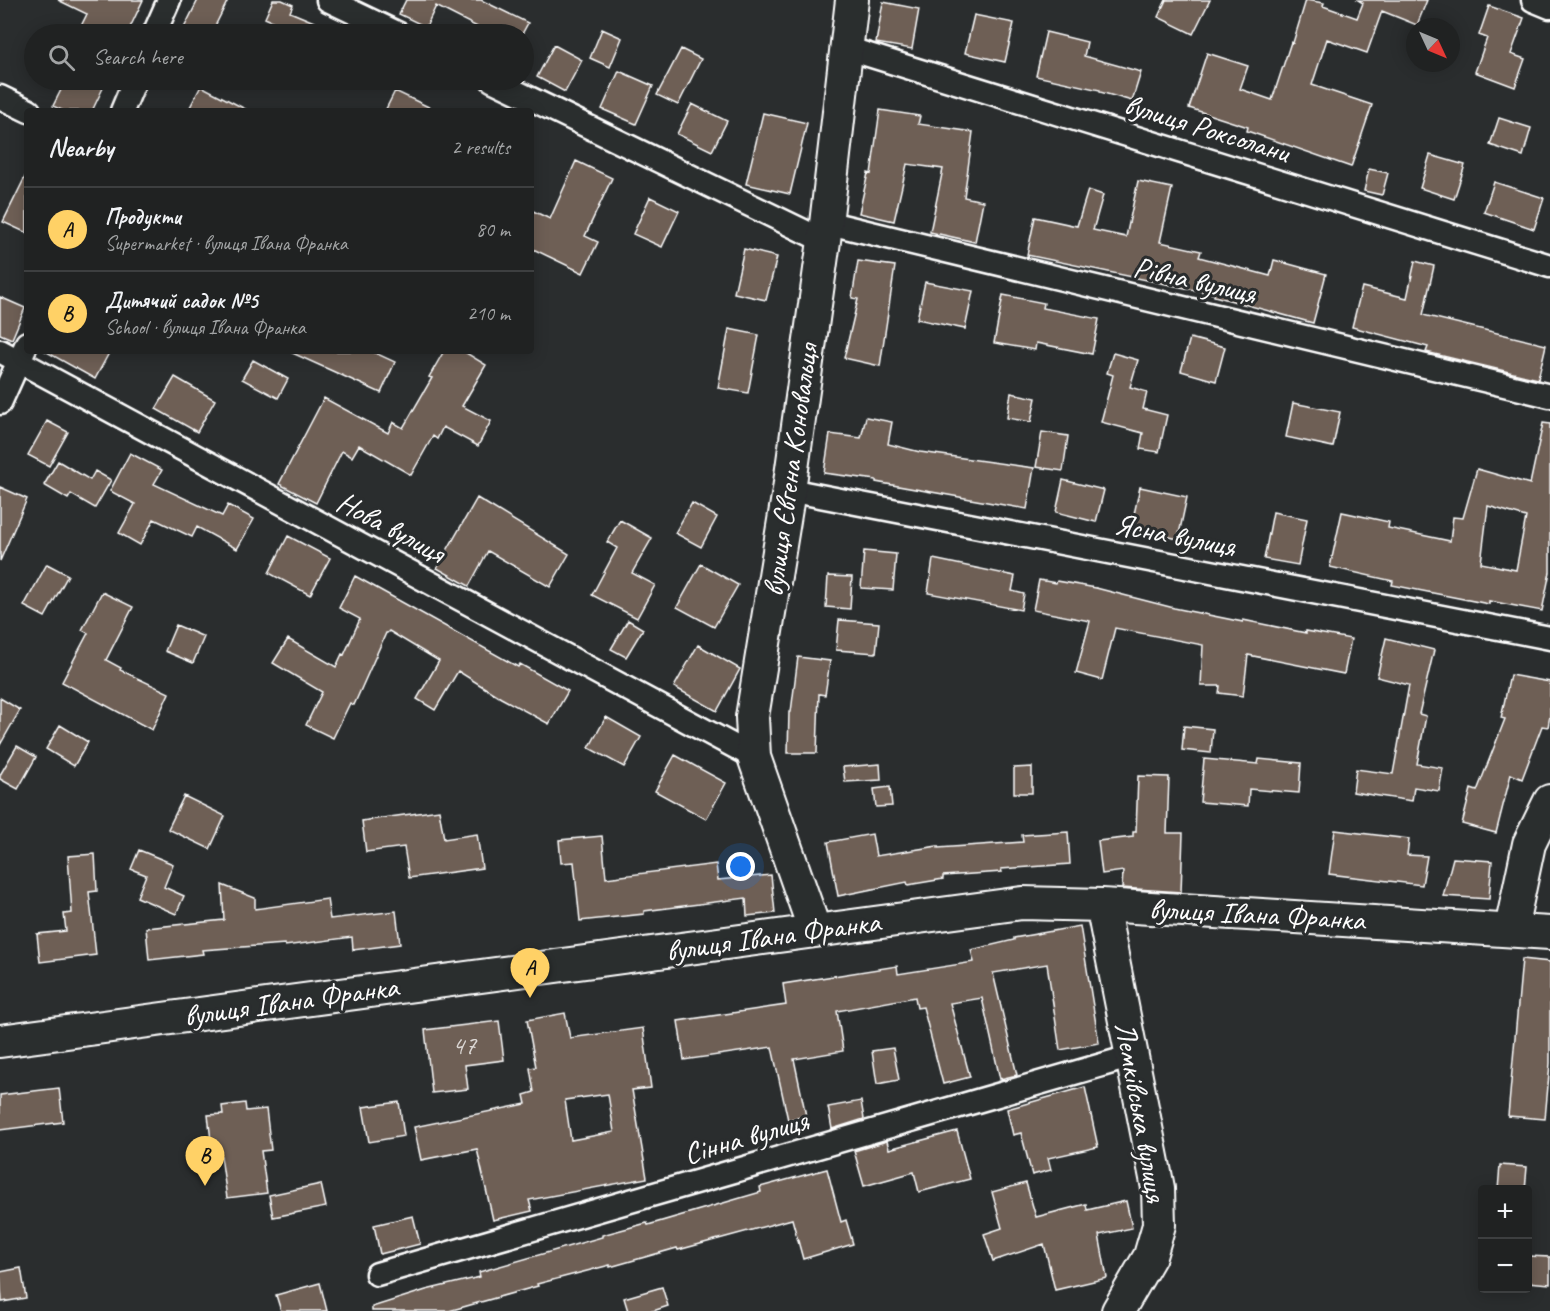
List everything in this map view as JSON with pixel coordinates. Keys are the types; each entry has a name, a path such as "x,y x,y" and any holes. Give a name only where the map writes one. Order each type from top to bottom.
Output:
{"main road":[{"name":"вулиця Євгена Коновальця","path":"815,930 754,757 752,717 789,490 852,0"},
{"path":"1511,929 1529,844 1550,801"},
{"name":"вулиця Івана Франка","path":"0,1041 1022,903 1102,905 1550,933"},
{"name":"Лемківська вулиця","path":"1102,905 1158,1188 1159,1225 1150,1256 1118,1311"}],"street":[{"path":"158,24 169,0"},
{"path":"328,0 378,24"},
{"path":"1533,0 1550,7"},
{"name":"вулиця Роксолани","path":"846,48 1550,266"},
{"path":"123,108 131,90"},
{"name":"Рівна вулиця","path":"514,90 824,231 1550,396"},
{"path":"0,97 24,109"},
{"path":"0,403 16,352"},
{"name":"Нова вулиця","path":"16,352 754,757"},
{"name":"Ясна вулиця","path":"789,490 1550,638"},
{"name":"Сінна вулиця","path":"377,1274 1132,1056"}],"building":[{"path":"58,0 143,0 132,24 82,24 87,14"},
{"path":"198,0 228,0 216,24 186,24"},
{"path":"273,0 282,0 293,5 290,12 319,24 278,24 265,18"},
{"path":"406,0 481,0 528,23 471,24 436,6 427,24 420,24 399,14"},
{"path":"1166,0 1210,0 1193,34 1158,17"},
{"path":"1306,0 1324,3 1323,6 1357,18 1363,3 1358,0 1427,0 1420,18 1406,18 1406,21 1382,11 1367,53 1327,39 1312,85 1372,105 1351,167 1247,131 1248,127 1189,108 1207,53 1248,66 1240,89 1272,100 1291,42 1293,43"},
{"path":"883,2 919,9 912,49 876,43"},
{"path":"1489,6 1524,18 1511,54 1525,59 1515,87 1475,72 1487,38 1479,35"},
{"path":"974,15 1014,23 1005,62 965,53"},
{"path":"602,29 622,38 610,67 590,58"},
{"path":"1046,32 1087,42 1084,56 1141,72 1132,101 1100,92 1100,90 1036,76"},
{"path":"554,45 582,60 565,92 537,77"},
{"path":"681,49 701,59 678,105 657,95"},
{"path":"619,71 653,86 636,124 602,109"},
{"path":"61,90 102,90 93,108 53,106"},
{"path":"199,90 209,90 243,108 190,108"},
{"path":"395,91 431,108 386,108"},
{"path":"692,104 727,121 712,151 677,134"},
{"path":"880,110 920,116 918,124 973,132 964,197 983,201 975,242 930,232 943,169 907,164 894,221 859,213 868,173 871,174"},
{"path":"763,113 807,123 790,194 746,184"},
{"path":"1499,118 1531,128 1523,156 1490,145"},
{"path":"1430,155 1465,165 1454,199 1420,188"},
{"path":"576,161 612,178 585,236 598,242 583,273 534,249 534,211 550,219"},
{"path":"1369,169 1388,173 1382,195 1364,191"},
{"path":"24,179 24,232 3,222"},
{"path":"1138,181 1172,188 1160,242 1201,251 1199,257 1270,276 1274,260 1326,274 1313,323 1214,296 1214,294 1027,255 1035,217 1077,226 1088,190 1103,195 1093,230 1126,237"},
{"path":"1494,182 1544,198 1534,229 1484,212"},
{"path":"650,197 679,211 662,247 633,234"},
{"path":"744,249 777,257 766,300 734,293"},
{"path":"858,261 895,266 880,366 844,358 858,299 852,298"},
{"path":"1415,261 1434,266 1423,315 1546,345 1538,379 1426,352 1428,347 1352,327 1362,287 1407,298"},
{"path":"925,282 973,291 965,329 917,319"},
{"path":"1003,295 1044,303 1043,308 1099,319 1092,354 1036,343 1035,350 994,343"},
{"path":"0,297 24,308 24,310 12,339 0,334"},
{"path":"729,329 759,335 748,393 718,388"},
{"path":"1190,338 1225,347 1216,381 1181,371"},
{"path":"1113,353 1138,360 1130,387 1147,392 1143,409 1167,415 1159,452 1140,449 1143,433 1101,422 1113,375 1107,373"},
{"path":"50,354 108,354 95,379"},
{"path":"295,354 378,354 395,362 381,393"},
{"path":"442,354 468,354 486,365 462,406 491,421 478,446 443,427 437,439 433,436 411,475 359,445 352,457 342,451 316,503 279,484 324,398 388,433 393,422 403,428 432,378 429,377"},
{"path":"253,360 288,379 278,398 242,379"},
{"path":"175,377 215,400 197,432 156,409"},
{"path":"1011,393 1036,398 1031,422 1007,418"},
{"path":"1293,403 1340,412 1333,447 1286,437"},
{"path":"866,417 892,422 888,444 920,452 1034,468 1027,509 876,482 876,480 824,473 830,434 861,438"},
{"path":"47,421 68,432 49,466 28,455"},
{"path":"1543,423 1550,424 1550,572 1542,611 1489,601 1489,604 1392,585 1393,581 1330,567 1342,512 1389,522 1388,528 1450,541 1453,517 1463,518 1477,469 1530,484","holes":["1488,506 1526,517 1516,570 1481,563"]},
{"path":"1042,432 1068,436 1063,471 1036,467"},
{"path":"130,453 162,470 154,484 222,516 228,505 254,519 237,549 197,527 192,537 154,519 140,545 119,533 135,504 110,491"},
{"path":"58,461 90,480 95,471 111,480 95,508 71,494 68,499 44,485"},
{"path":"1063,480 1104,490 1096,522 1056,512"},
{"path":"0,487 27,499 0,561"},
{"path":"1140,487 1187,497 1178,539 1131,528"},
{"path":"477,498 569,554 550,587 488,551 469,586 437,568"},
{"path":"692,503 717,517 701,547 675,533"},
{"path":"1273,512 1307,519 1298,565 1264,559"},
{"path":"620,520 652,538 632,573 655,585 637,618 592,595 617,548 607,542"},
{"path":"288,536 330,558 310,595 269,573"},
{"path":"864,551 896,554 893,590 861,588"},
{"path":"933,559 1015,576 1012,591 1024,594 1021,610 928,593"},
{"path":"47,564 68,575 45,617 24,606"},
{"path":"701,564 738,585 714,627 677,607"},
{"path":"355,576 518,667 520,664 568,691 549,724 458,671 435,710 417,699 439,661 389,631 386,633 354,705 350,703 333,738 306,725 322,692 273,663 288,639 336,667 360,619 339,608"},
{"path":"828,576 852,577 850,609 826,607"},
{"path":"1039,580 1096,588 1174,608 1243,622 1243,620 1306,633 1306,631 1351,639 1344,674 1248,655 1243,696 1219,693 1220,686 1201,686 1203,645 1115,628 1102,680 1076,673 1090,621 1033,610"},
{"path":"102,592 133,607 106,660 121,668 120,670 169,693 152,730 62,682 88,633 82,630"},
{"path":"628,620 643,629 626,657 611,649"},
{"path":"839,620 879,623 876,653 836,650"},
{"path":"176,625 204,637 193,663 165,651"},
{"path":"1386,638 1434,650 1419,714 1426,716 1417,764 1443,768 1439,791 1414,787 1412,801 1353,792 1356,769 1393,774 1409,685 1377,677"},
{"path":"698,645 740,669 717,711 674,687"},
{"path":"798,657 830,661 825,695 819,694 817,753 788,753 789,712 791,712"},
{"path":"1510,675 1550,682 1550,716 1548,727 1542,726 1522,779 1511,774 1496,833 1462,824 1471,789 1477,791 1505,719 1501,718"},
{"path":"0,698 20,710 0,745"},
{"path":"606,717 641,737 624,767 589,748"},
{"path":"60,725 88,742 74,766 46,749"},
{"path":"1184,726 1213,729 1211,753 1182,750"},
{"path":"17,746 36,757 18,789 0,779 0,775"},
{"path":"675,755 726,783 706,819 655,791"},
{"path":"1204,759 1258,764 1259,759 1301,763 1299,793 1249,789 1248,806 1200,802"},
{"path":"880,764 881,780 845,782 843,767"},
{"path":"1032,767 1032,793 1014,793 1014,768"},
{"path":"1138,776 1169,777 1167,833 1183,833 1181,892 1122,888 1123,871 1102,874 1098,841 1133,837 1133,832 1136,832"},
{"path":"890,787 892,806 876,807 874,789"},
{"path":"184,796 225,816 210,849 168,829"},
{"path":"439,810 444,839 477,834 482,868 409,878 404,847 366,852 362,821"},
{"path":"1335,830 1409,839 1407,855 1427,856 1422,885 1329,874"},
{"path":"1068,832 1070,864 943,876 943,879 908,885 907,882 838,896 828,842 872,834 876,856 938,846 938,848 1023,842 1022,835"},
{"path":"602,836 606,878 716,864 718,880 771,875 775,913 747,916 746,898 644,911 644,914 580,921 574,862 561,863 559,840"},
{"path":"139,850 173,864 164,887 184,896 176,914 137,897 146,875 131,869"},
{"path":"95,854 97,891 89,892 96,955 40,962 37,934 66,931 64,914 72,913 68,856"},
{"path":"1453,858 1492,861 1489,899 1443,896"},
{"path":"222,885 255,898 255,909 327,899 330,919 396,911 400,944 353,950 352,937 285,946 285,944 202,950 203,954 149,960 146,928 224,920"},
{"path":"1080,926 1099,1043 1060,1050 1047,964 993,973 1017,1075 1000,1079 982,998 950,1003 970,1077 943,1084 923,1007 917,1008 915,997 837,1011 843,1051 794,1059 806,1116 788,1120 772,1047 684,1060 678,1021 786,1005 783,984 897,966 898,974 974,962 971,950 1014,940 1014,938"},
{"path":"1522,959 1550,962 1550,1063 1545,1119 1508,1116"},
{"path":"565,1013 570,1038 643,1028 651,1088 632,1090 647,1178 529,1200 532,1211 493,1220 477,1149 421,1160 414,1127 526,1104 524,1095 534,1092 530,1068 536,1067 527,1020","holes":["608,1094 614,1132 571,1140 565,1100"]},
{"path":"499,1021 504,1060 465,1065 468,1089 432,1093 425,1030"},
{"path":"893,1048 899,1080 877,1084 872,1051"},
{"path":"1085,1087 1098,1147 1048,1158 1051,1170 1032,1175 1021,1133 1013,1135 1007,1109"},
{"path":"59,1088 63,1122 0,1130 0,1095"},
{"path":"861,1101 864,1119 832,1129 828,1107"},
{"path":"399,1102 404,1136 369,1142 363,1107"},
{"path":"245,1103 246,1111 266,1109 271,1150 261,1151 267,1193 227,1198 221,1156 213,1157 208,1115 223,1114 222,1106"},
{"path":"957,1131 970,1179 919,1192 914,1172 864,1186 854,1151 887,1141 889,1149"},
{"path":"1500,1165 1527,1167 1525,1185 1498,1185"},
{"path":"827,1169 841,1222 846,1220 853,1244 803,1259 792,1219 678,1250 677,1248 537,1284 538,1286 449,1311 372,1311 372,1307 426,1290 480,1277 479,1272 602,1237 602,1235 647,1223 648,1225 761,1192 760,1187"},
{"path":"1026,1183 1036,1217 1086,1204 1087,1210 1126,1201 1132,1228 1099,1235 1107,1278 1055,1290 1044,1244 993,1261 984,1234 1002,1228 992,1192"},
{"path":"321,1184 326,1207 273,1217 269,1195"},
{"path":"413,1216 420,1244 380,1254 374,1225"},
{"path":"1532,1256 1550,1257 1550,1284 1532,1282"},
{"path":"21,1268 26,1298 2,1302 0,1272"},
{"path":"320,1283 327,1311 281,1311 276,1295"},
{"path":"662,1287 668,1306 653,1311 628,1311 624,1298"}],"place":[{"name":"Продукти","path":"530,998"},
{"name":"Дитячий садок №5","path":"205,1186"}]}
